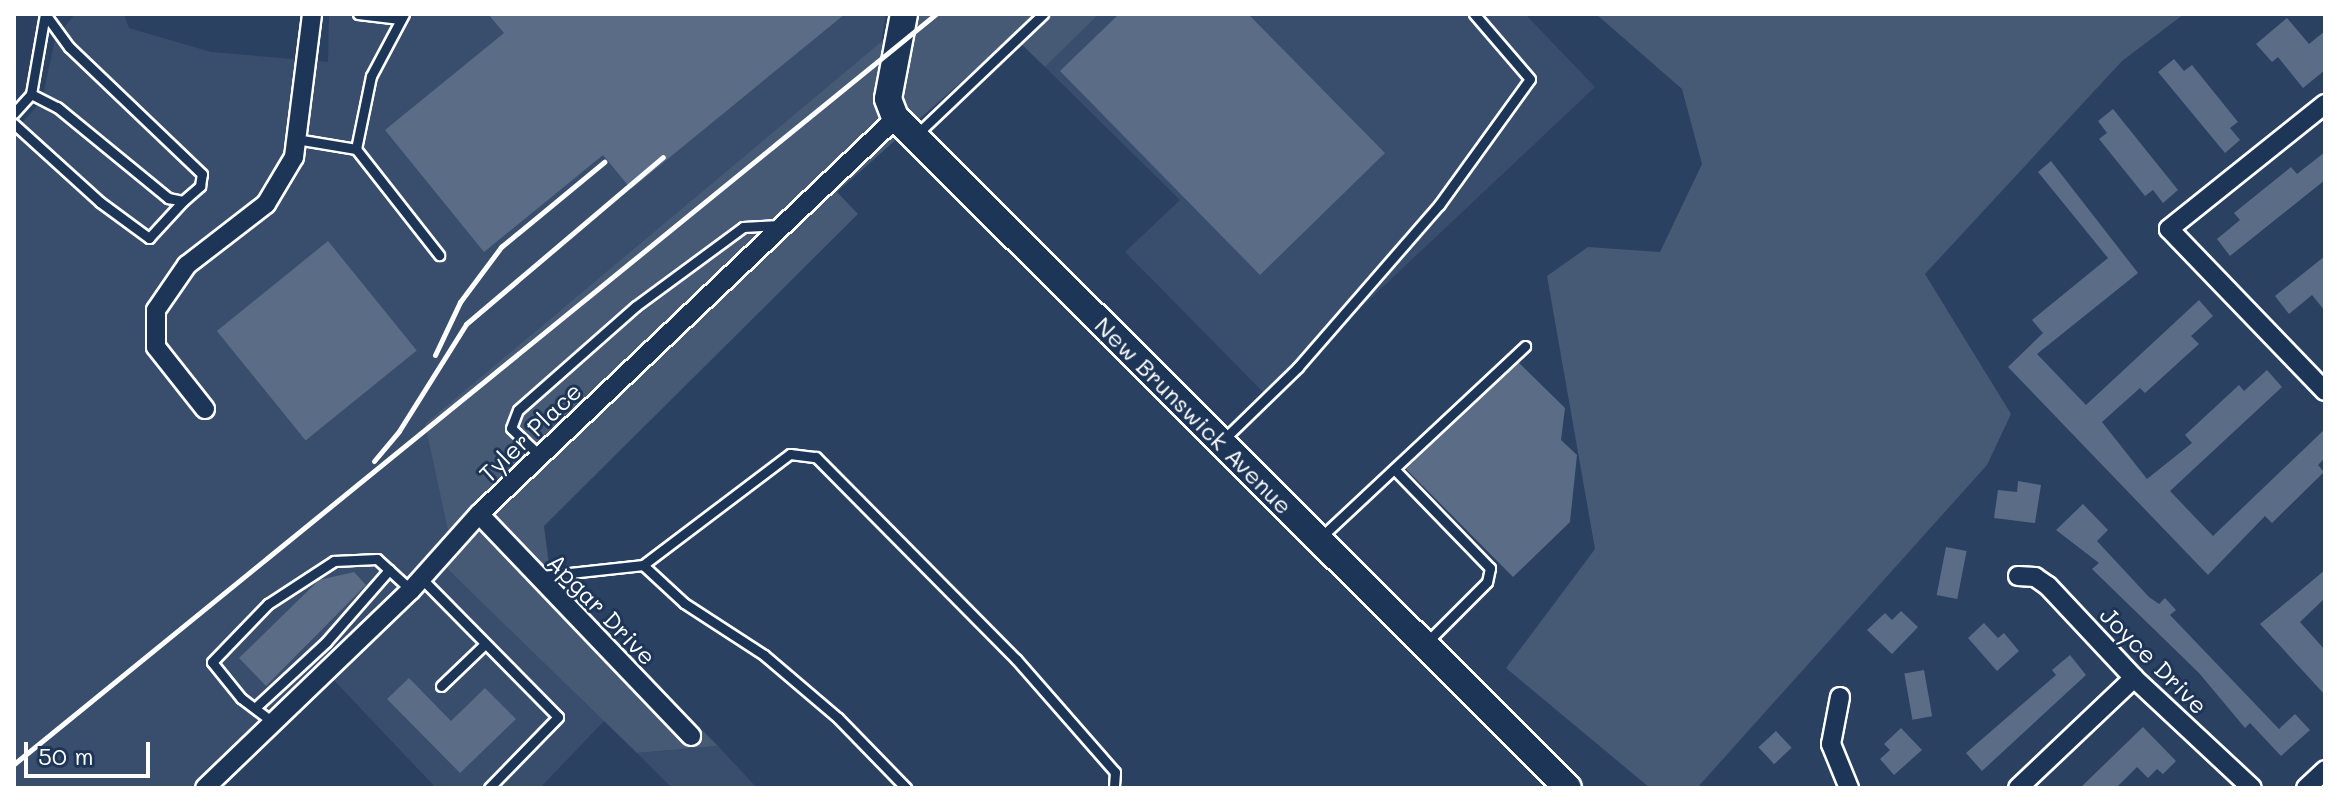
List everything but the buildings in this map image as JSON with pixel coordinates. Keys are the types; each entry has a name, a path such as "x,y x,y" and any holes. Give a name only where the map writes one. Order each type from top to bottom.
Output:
{"street":[{"path":"205,409 156,347 156,310 187,265 266,204 294,157 312,14"},
{"path":"896,118 888,99 904,14"},
{"path":"2325,104 2169,229 2325,391"},
{"name":"New Brunswick Avenue","path":"896,118 1568,788"},
{"name":"Tyler Place","path":"205,788 416,584 479,514 896,118"},
{"name":"Apgar Drive","path":"479,514 691,736"},
{"name":"Joyce Drive","path":"2018,576 2035,577 2048,586 2134,678 2252,788"},
{"path":"2018,788 2134,678"},
{"path":"1840,697 1831,744 1849,788"},
{"path":"2306,788 2325,770"}],"lane":[{"path":"14,113 31,94 45,14 69,47 202,174 200,186 149,238 100,202 14,124"},
{"path":"356,149 371,76 402,17 358,14"},
{"path":"915,137 1043,14"},
{"path":"1222,441 1298,367 1439,205 1530,79 1474,14"},
{"path":"31,94 57,107 168,198 183,201"},
{"path":"296,139 356,149 439,255"},
{"path":"540,456 511,428 518,410 636,306 743,227 783,225"},
{"path":"1318,540 1525,346"},
{"path":"538,576 643,565 790,454 816,457 1016,659 1115,772 1114,788"},
{"path":"1394,469 1490,568 1487,582 1423,646"},
{"path":"274,723 257,706 241,698 212,662 268,604 334,561 377,559 389,570 416,584 485,644 558,717 489,788"},
{"path":"643,565 684,603 764,655 838,718 906,788"},
{"path":"257,706 326,642 389,570"},
{"path":"441,686 485,644"}],"shaded area":[{"path":"75,14 124,14 129,28 211,52 328,62 329,14 886,14 881,42 435,558 606,719 540,788 436,788 329,675 211,788 14,788 14,132 42,100 55,39"},
{"path":"906,14 1099,14 1045,67 1013,36 837,192 858,214 544,526 551,580 718,746 637,753 435,557 451,544 425,424 881,42"},
{"path":"1099,14 1525,14 1595,87 1267,396 1125,252 1180,200 1045,67"},
{"path":"1596,14 2184,14 2122,61 1925,274 2011,414 1987,465 1697,788 1650,788 1506,668 1595,549 1547,276 1588,247 1660,252 1702,164 1682,89"},
{"path":"718,746 757,788 672,788 637,753"}],"railway":[{"path":"14,764 936,14"},
{"path":"374,461 399,431 466,324 663,157"},
{"path":"435,355 460,302 501,247 604,162"}]}
